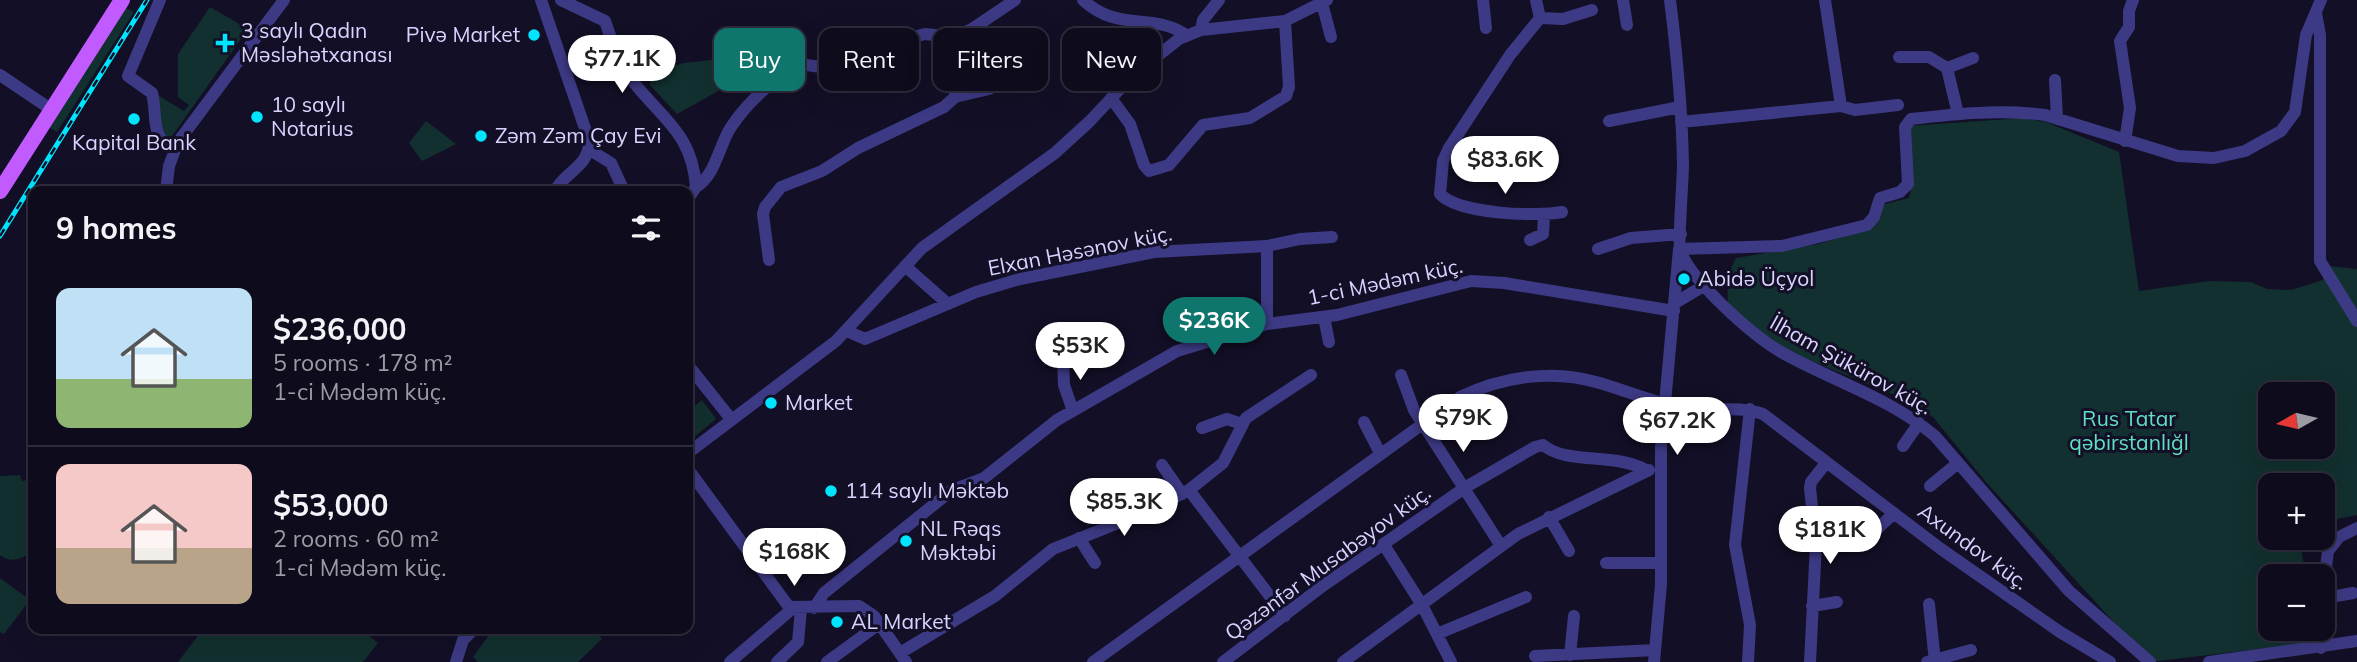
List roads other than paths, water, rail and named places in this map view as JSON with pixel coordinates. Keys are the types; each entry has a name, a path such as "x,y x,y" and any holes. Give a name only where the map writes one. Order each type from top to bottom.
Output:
{"main road":[{"path":"0,191 122,0"}],"street":[{"path":"160,0 128,76 152,93 155,129 163,142 174,150"},
{"path":"167,186 174,150 205,104 284,0"},
{"path":"541,0 587,130 590,150 579,168 558,186"},
{"path":"561,0 606,20 629,76 684,139 695,170 696,187"},
{"path":"973,28 1015,0"},
{"path":"1083,0 1122,21 1168,24 1186,35"},
{"path":"1202,30 1203,19 1219,0"},
{"path":"1483,0 1486,28"},
{"path":"1536,0 1541,19"},
{"path":"1623,0 1627,25"},
{"path":"1535,656 1655,656 1660,563 1660,468 1681,234 1681,107 1670,0"},
{"path":"1825,0 1841,106"},
{"path":"2124,141 2130,108 2120,41 2129,27 2129,11 2133,0"},
{"path":"1679,249 1782,246 1867,225 1874,217 1880,198 1900,192 1908,184 1907,122 1958,114 2026,112 2057,118 2178,156 2200,159 2245,151 2271,138 2295,112 2306,35 2321,0"},
{"path":"693,449 847,331 933,239 1055,153 1132,76 1186,35 1202,30 1285,21 1324,2 1331,37"},
{"path":"1562,212 1545,215 1504,212 1445,199 1440,194 1439,183 1449,148 1510,55 1541,19 1563,19 1592,10"},
{"path":"2316,13 2320,35 2320,261 2357,321"},
{"path":"1111,98 1130,124 1144,165 1149,171 1169,165 1203,125 1250,118 1286,96 1289,87 1285,21"},
{"path":"693,192 706,178 733,123 767,86 799,64 821,67 875,47 925,34 933,35"},
{"path":"1899,57 1929,57 1947,68 1958,114"},
{"path":"1947,68 1973,58"},
{"path":"0,75 52,110"},
{"path":"2055,80 2057,118"},
{"path":"955,91 955,97"},
{"path":"769,260 763,214 765,207 781,187 822,171 858,148 944,107 955,97 980,91"},
{"path":"1681,122 1841,106 1855,110 1898,105"},
{"path":"1609,121 1681,107"},
{"path":"590,150 611,163 622,186"},
{"path":"1530,240 1543,234 1545,215"},
{"path":"1598,249 1631,238 1681,234"},
{"name":"Elxan Həsənov küç.","path":"847,331 865,339 948,304 1020,279 1154,252 1267,246 1300,239 1332,237"},
{"path":"1267,246 1267,324"},
{"name":"İlham Şükürov küç.","path":"1679,249 1725,308 1768,344 1895,407 1919,423 1958,463 2070,592 2150,662"},
{"path":"905,266 948,304"},
{"name":"1-ci Mədəm küç.","path":"814,608 824,593 952,490 984,478 1073,411 1166,356 1267,324 1324,317 1471,281 1504,283 1674,307"},
{"path":"1674,307 1705,285"},
{"path":"1324,317 1329,342"},
{"path":"1063,359 1064,385 1073,411"},
{"path":"693,371 731,419"},
{"path":"1401,375 1422,423 1466,487 1501,546"},
{"path":"730,662 796,609 859,606 879,624 903,658 995,596 1044,555 1079,538 1151,510 1186,492 1223,463 1241,424 1271,400 1311,376"},
{"name":"Axundov küç.","path":"1093,662 1422,423 1479,387 1526,377 1567,376 1686,408 1750,409 1778,423 1826,463 1894,513 2060,632 2110,662"},
{"path":"1748,662 1750,625 1735,545 1750,409"},
{"path":"1202,428 1227,419 1241,424"},
{"path":"1364,422 1380,453"},
{"path":"1903,446 1919,423"},
{"name":"Qəzənfər Musabəyov küç.","path":"1223,662 1324,585 1466,487 1539,445 1555,454 1622,460 1646,470"},
{"path":"1810,662 1816,544 1811,482 1826,463"},
{"path":"1930,486 1958,463"},
{"path":"1161,465 1186,492 1285,617"},
{"path":"1343,662 1501,546 1549,517 1646,470 1660,468"},
{"path":"693,475 796,609 798,642 778,662"},
{"path":"1871,535 1894,513"},
{"path":"1549,517 1569,551"},
{"path":"2325,564 2328,551 2339,537 2357,528"},
{"path":"1079,538 1095,563"},
{"path":"1384,545 1422,605 1451,662"},
{"path":"1606,563 1660,563"},
{"path":"2335,596 2353,593"},
{"path":"1437,634 1525,597"},
{"path":"1812,606 1837,602"},
{"path":"1929,604 1932,661 1971,650"},
{"path":"1570,654 1574,616"},
{"path":"827,662 879,624"},
{"path":"456,662 462,634"},
{"path":"2323,641 2333,662"},
{"path":"2210,662 2357,641"}],"railway":[{"path":"31,186 147,0"},
{"path":"0,236 28,191"}],"place":[{"name":"Pivə Market","path":"534,35"},
{"name":"3 saylı Qadın Məsləhətxanası","path":"225,43"},
{"name":"10 saylı Notarius","path":"257,117"},
{"name":"Kapital Bank","path":"134,119"},
{"name":"Zəm Zəm Çay Evi","path":"481,136"},
{"name":"Abidə Üçyol","path":"1684,279"},
{"name":"Market","path":"771,403"},
{"name":"114 saylı Məktəb","path":"831,491"},
{"name":"NL Rəqs Məktəbi","path":"906,541"},
{"name":"AL Market","path":"837,622"}],"park label":[{"name":"Rus Tatar qəbirstanlığl","path":"2129,431"}]}
